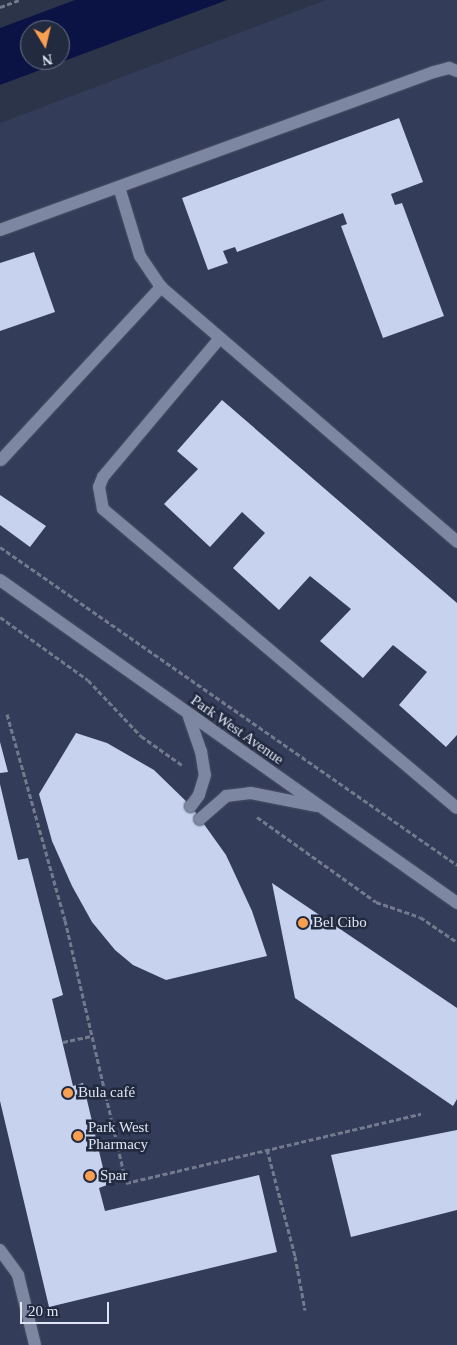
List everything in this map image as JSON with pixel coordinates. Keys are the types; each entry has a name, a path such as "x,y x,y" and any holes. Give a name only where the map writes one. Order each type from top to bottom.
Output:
{"street":[{"path":"0,230 434,72 449,68 457,72"},
{"path":"119,187 140,256 161,287 457,542"},
{"path":"1,460 161,287"},
{"path":"220,338 103,477 99,487 103,509 457,808"},
{"name":"Park West Avenue","path":"0,580 316,806 457,903"},
{"path":"189,716 201,751 205,775 199,795 191,806"},
{"path":"200,819 226,796 252,793 316,806"},
{"path":"0,1250 18,1276 35,1345"}],"path":[{"path":"0,7 19,0"},
{"path":"0,547 457,865"},
{"path":"7,714 65,920 126,1183 421,1114"},
{"path":"63,1042 91,1036"},
{"path":"267,1149 305,1310"}],"shaded area":[{"path":"75,0 227,0 70,59 70,20 21,20"},
{"path":"326,0 457,0 457,1345 0,1345 0,123"},
{"path":"20,21 20,70 40,70 0,85 0,28"}],"building":[{"path":"399,118 423,182 391,194 395,205 402,203 444,316 383,338 341,226 347,224 343,213 237,252 235,247 223,251 228,263 208,270 182,198"},
{"path":"34,252 55,312 0,331 0,263"},
{"path":"222,400 457,603 457,735 446,747 399,705 427,672 393,645 363,678 320,641 351,609 310,576 279,610 233,568 265,533 242,512 210,547 164,504 198,469 177,451"},
{"path":"0,495 46,526 30,547 0,525"},
{"path":"76,733 107,743 154,770 191,806 226,855 252,911 267,956 166,980 133,965 115,950 92,922 72,886 52,841 39,794"},
{"path":"0,742 8,772 0,773"},
{"path":"0,784 18,860 28,858 63,995 52,999 73,1086 83,1083 107,1185 99,1188 105,1211 259,1175 277,1252 49,1307 0,1101"},
{"path":"272,883 457,1008 457,1099 453,1106 295,998"},
{"path":"457,1130 457,1210 351,1237 331,1155"}],"place":[{"name":"Bel Cibo","path":"303,923"},
{"name":"Bula café","path":"68,1093"},
{"name":"Park West Pharmacy","path":"78,1136"},
{"name":"Spar","path":"90,1176"}]}
